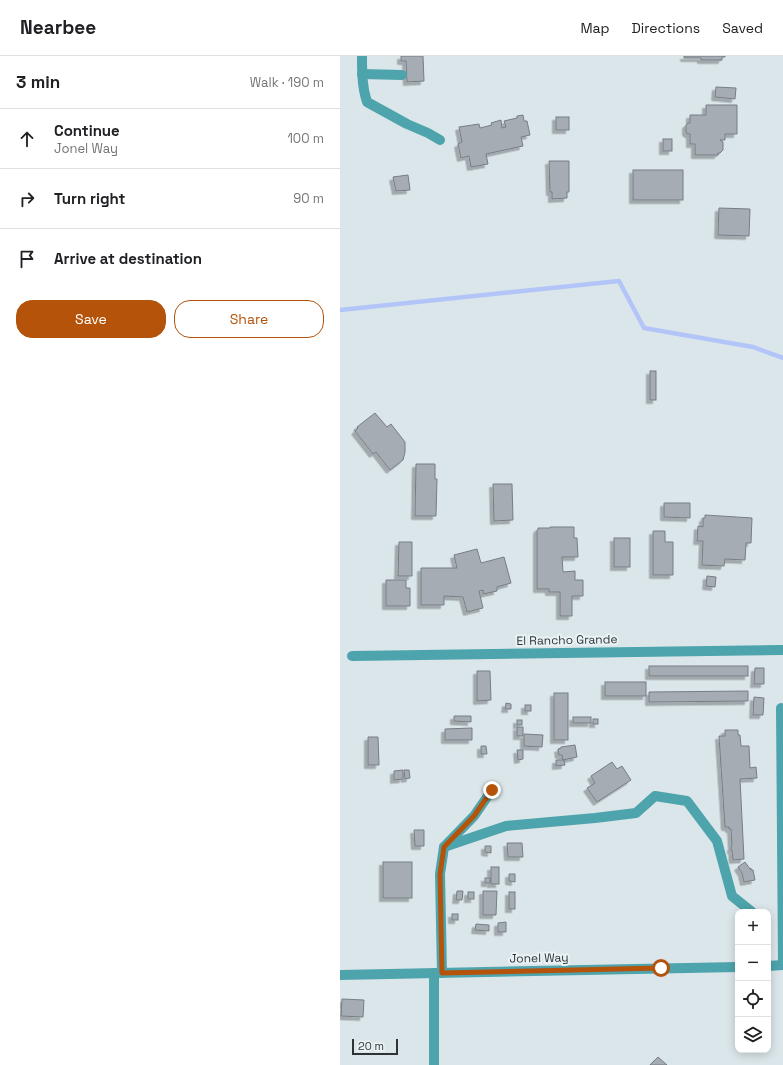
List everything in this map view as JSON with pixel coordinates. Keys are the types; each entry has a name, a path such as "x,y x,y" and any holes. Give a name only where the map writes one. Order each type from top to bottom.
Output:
{"street":[{"path":"362,56 364,94 367,102 440,140"},
{"path":"362,74 402,75"},
{"name":"El Rancho Grande","path":"352,656 783,650"},
{"path":"771,966 783,965 781,708"},
{"path":"434,1065 440,874 444,847 474,816 492,790"},
{"path":"444,847 506,826 636,813 655,796 687,802 717,841 732,896 748,909"},
{"name":"Jonel Way","path":"340,975 735,966"}],"building":[{"path":"401,56 423,56 424,81 407,82 406,61 401,61"},
{"path":"684,56 725,57 722,57 722,60 701,60 701,58 684,58"},
{"path":"716,87 736,88 735,99 715,97"},
{"path":"706,105 737,105 737,134 725,134 725,140 720,140 723,142 723,150 718,153 718,155 695,155 695,144 690,144 690,134 686,132 686,125 690,123 690,115 706,115"},
{"path":"523,115 524,121 527,121 530,135 521,137 523,146 486,154 488,164 471,167 469,156 461,158 458,144 462,142 459,127 479,124 480,128 492,125 491,123 501,120 502,128 506,127 504,121"},
{"path":"556,117 569,117 569,130 556,130"},
{"path":"663,139 672,139 672,151 663,151"},
{"path":"549,161 569,161 569,192 567,192 567,198 552,199 552,192 550,192"},
{"path":"633,170 683,170 683,200 633,200"},
{"path":"408,175 410,190 396,191 393,177"},
{"path":"719,208 750,209 749,236 718,235"},
{"path":"650,371 656,371 656,400 650,400"},
{"path":"375,413 387,427 391,424 405,442 403,460 390,470 376,452 373,454 355,431 358,428 357,427"},
{"path":"416,464 435,464 435,479 437,479 436,516 415,516"},
{"path":"493,484 512,484 513,520 494,521"},
{"path":"664,503 690,503 690,518 664,517"},
{"path":"705,515 752,518 751,543 746,543 745,560 725,559 724,566 702,565 703,541 697,541 698,526 703,527 703,518 705,518"},
{"path":"574,527 574,538 577,538 578,557 562,557 563,572 575,571 575,580 583,580 583,596 572,596 572,616 560,616 560,592 549,592 549,589 537,589 537,530 538,528"},
{"path":"653,531 665,531 665,542 673,542 673,575 653,575"},
{"path":"614,538 630,538 630,567 614,567"},
{"path":"399,542 412,542 412,576 398,576"},
{"path":"477,549 481,563 504,557 511,583 497,587 497,591 483,594 483,590 479,591 483,608 467,612 463,597 444,596 444,605 421,605 421,568 457,568 454,555"},
{"path":"707,576 716,577 715,587 706,586"},
{"path":"386,580 406,580 406,588 410,588 410,606 386,606"},
{"path":"649,666 748,666 748,676 649,676"},
{"path":"755,668 764,668 764,684 754,684"},
{"path":"477,671 490,671 491,700 477,701"},
{"path":"605,682 646,682 646,696 605,696"},
{"path":"748,691 748,701 649,702 649,692"},
{"path":"554,693 568,693 568,740 554,740"},
{"path":"754,697 764,698 763,715 753,715"},
{"path":"506,703 511,704 511,709 505,709"},
{"path":"525,705 531,705 531,711 525,711"},
{"path":"454,716 471,716 471,722 454,721"},
{"path":"573,717 591,717 591,723 573,723"},
{"path":"593,719 598,719 598,724 593,724"},
{"path":"517,720 522,720 522,725 517,725"},
{"path":"517,727 523,727 523,736 517,736"},
{"path":"472,728 472,740 445,740 445,729"},
{"path":"725,730 738,730 741,746 749,746 750,768 756,767 757,778 740,779 744,859 733,860 731,850 731,829 729,829 729,827 725,827 719,736 725,736"},
{"path":"524,734 543,735 542,747 524,746"},
{"path":"368,737 378,737 379,765 368,765"},
{"path":"575,745 577,757 563,760 562,755 559,755 558,749 561,747"},
{"path":"481,746 486,746 487,754 481,754"},
{"path":"517,750 523,750 523,759 518,760"},
{"path":"556,760 564,760 565,765 556,766"},
{"path":"612,762 617,769 622,766 631,780 597,802 587,788 595,783 591,776"},
{"path":"403,770 403,779 394,780 394,771"},
{"path":"404,770 409,770 410,778 405,779"},
{"path":"414,830 424,830 424,846 415,846"},
{"path":"507,843 522,843 523,857 508,857"},
{"path":"485,846 491,846 491,853 485,852"},
{"path":"383,862 412,862 412,898 383,898"},
{"path":"745,862 751,870 753,870 755,880 744,882 742,873 738,867"},
{"path":"491,867 499,867 499,884 491,884"},
{"path":"509,874 515,874 515,882 509,881"},
{"path":"485,878 490,878 490,883 485,883"},
{"path":"457,891 463,891 462,900 456,900"},
{"path":"483,891 497,891 496,915 483,915"},
{"path":"468,892 474,892 474,899 468,899"},
{"path":"509,892 515,892 515,909 509,909"},
{"path":"452,914 458,914 458,920 452,920"},
{"path":"506,922 506,932 498,932 498,923"},
{"path":"476,924 489,925 489,931 475,930"},
{"path":"342,999 364,1000 363,1017 341,1016"},
{"path":"658,1057 667,1065 650,1065"}],"waterway":[{"path":"340,310 619,281 644,328 753,347 783,358"}],"route":[{"path":"492,790 474,816 444,847 440,874 442,973 661,968"}]}
